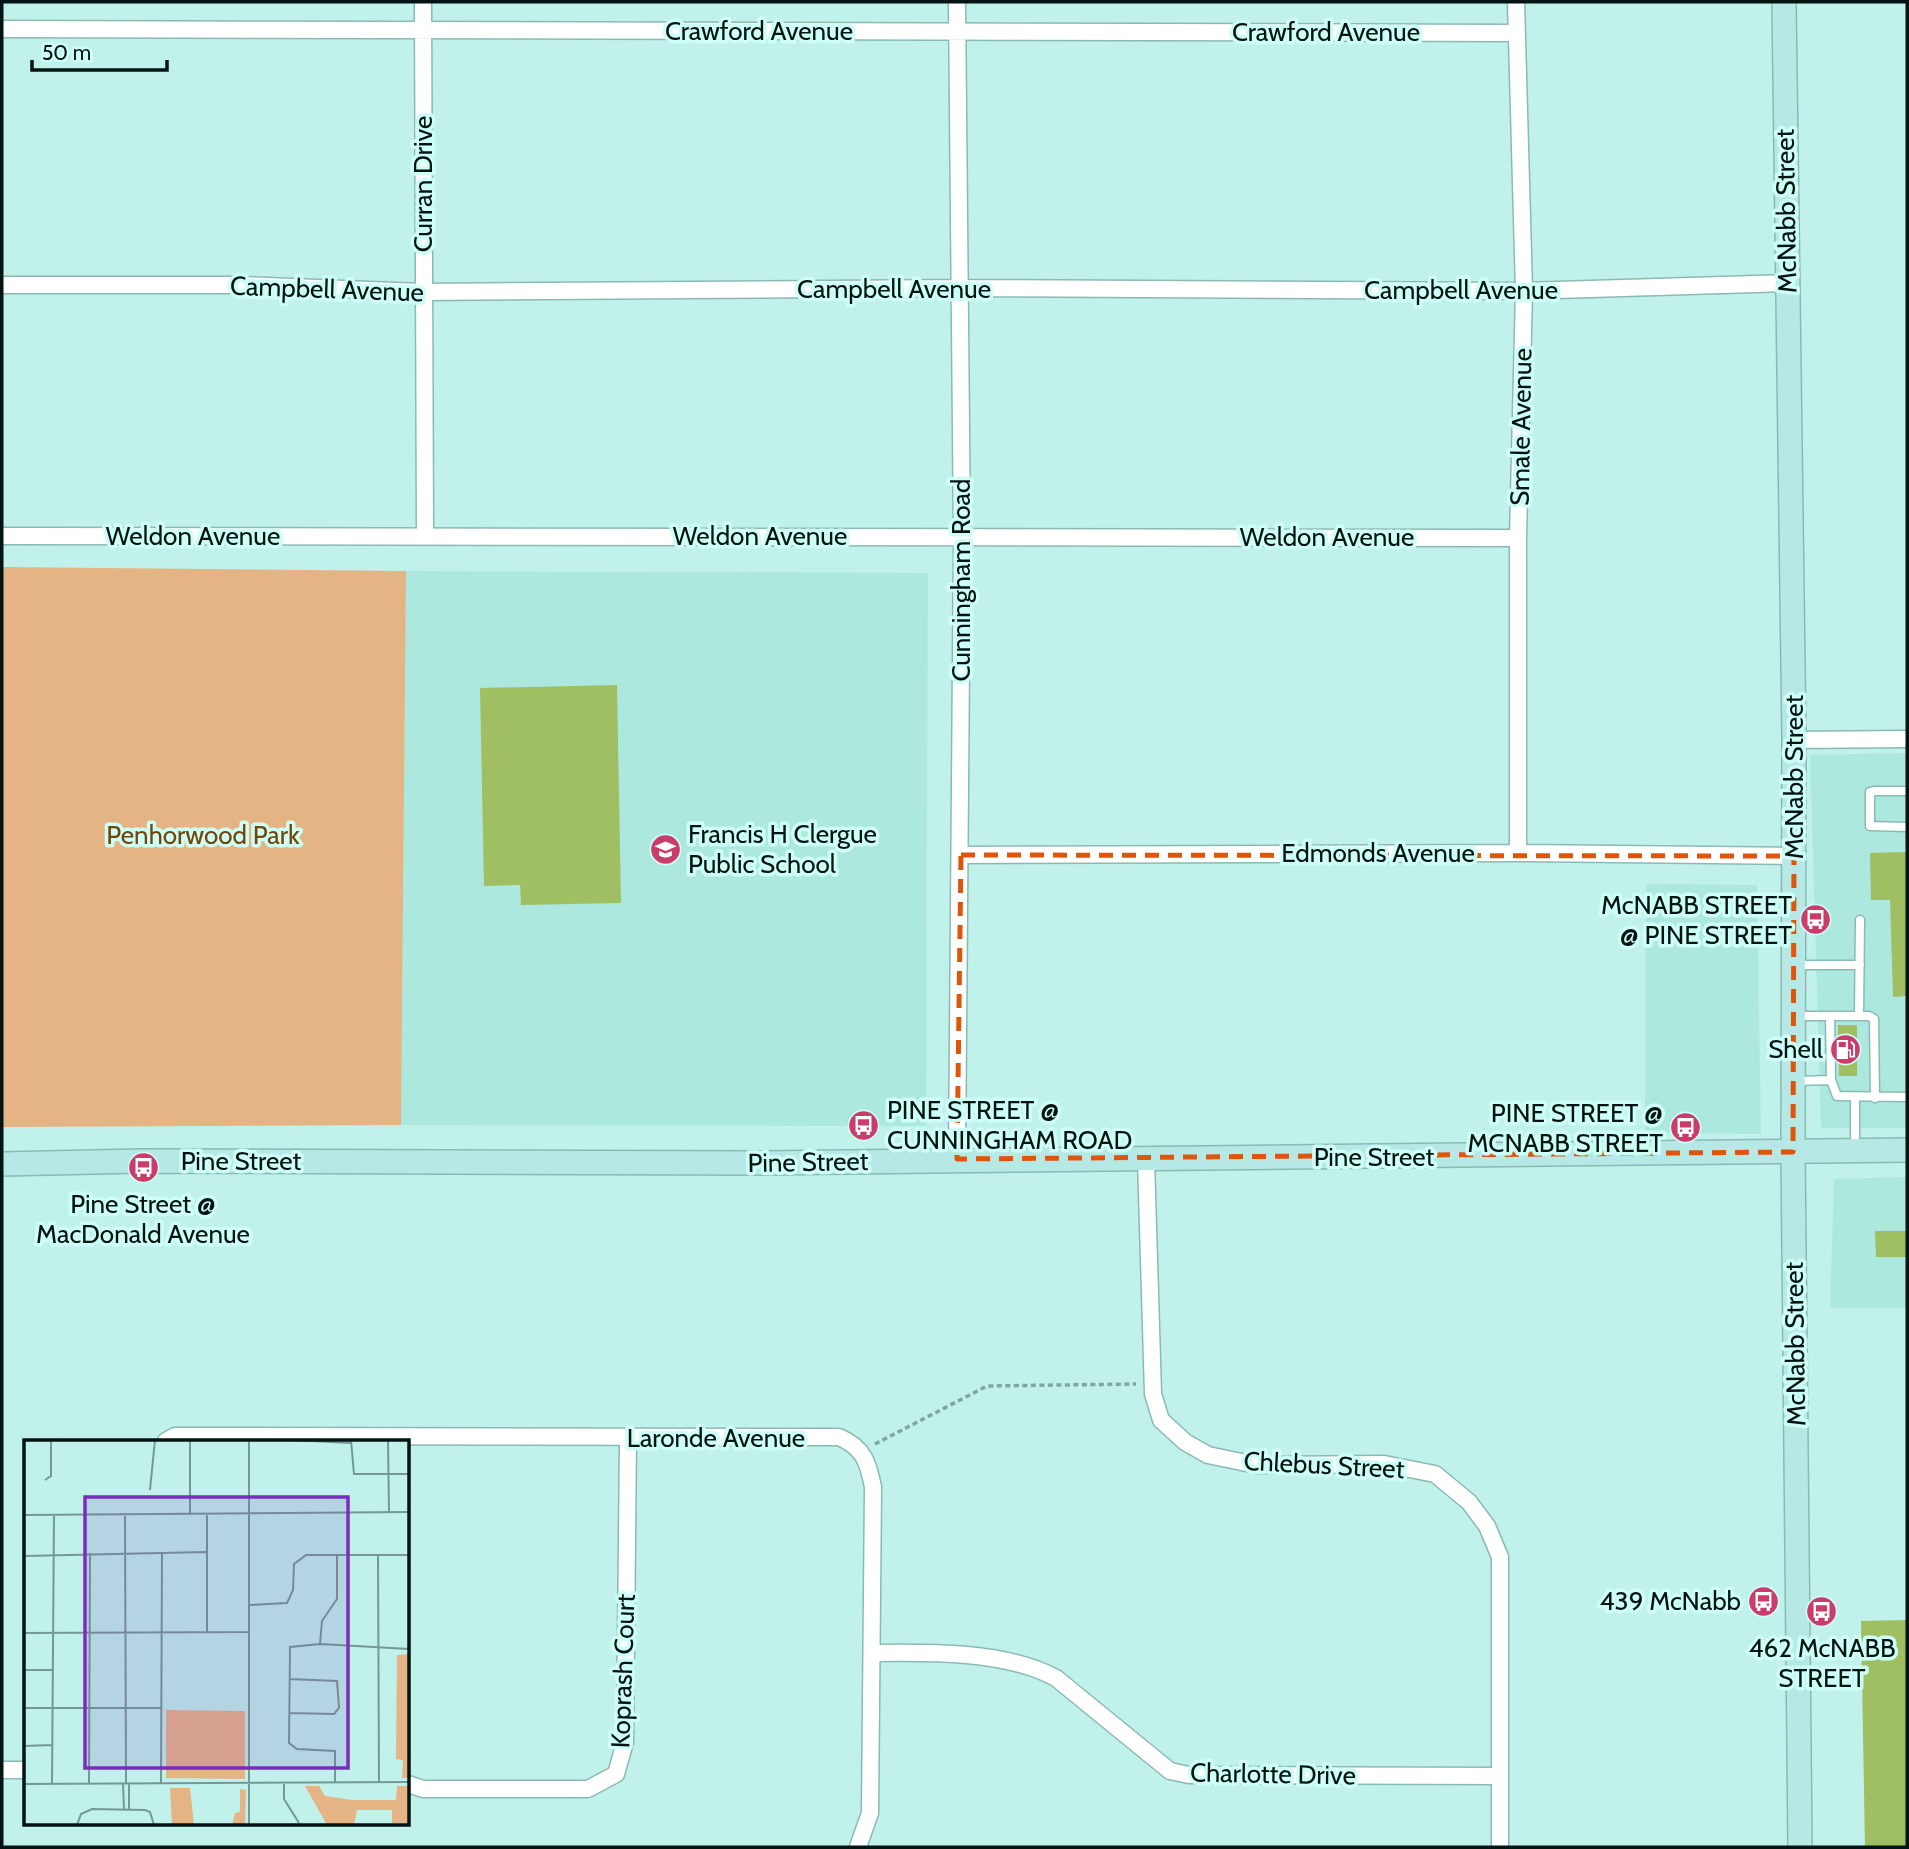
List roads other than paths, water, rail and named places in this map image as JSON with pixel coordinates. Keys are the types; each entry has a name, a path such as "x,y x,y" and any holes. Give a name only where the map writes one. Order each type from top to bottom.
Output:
{"street":[{"name":"Curran Drive","path":"423,2 425,535"},
{"name":"Cunningham Road","path":"957,2 962,537 957,1159"},
{"name":"Smale Avenue","path":"1516,2 1524,291 1518,538 1518,853"},
{"name":"McNabb Street","path":"1784,2 1794,740 1793,1152 1800,1847"},
{"name":"Crawford Avenue","path":"2,29 1516,33"},
{"name":"Campbell Avenue","path":"2,285 241,285 422,292 960,288 1524,291 1787,283"},
{"name":"Weldon Avenue","path":"2,536 1518,538"},
{"path":"1794,740 1907,739"},
{"name":"Edmonds Avenue","path":"961,855 1518,853 1794,856"},
{"name":"Pine Street","path":"2,1164 141,1161 759,1163 1907,1150"},
{"name":"Chlebus Street","path":"1146,1159 1153,1384 1161,1420 1185,1442 1208,1455 1256,1465 1384,1464 1435,1474 1469,1502 1487,1525 1500,1557 1500,1847"},
{"name":"Laronde Avenue","path":"168,1440 175,1436 839,1437 862,1451 873,1487 873,1653"},
{"name":"Koprash Court","path":"410,1785 423,1789 589,1789 616,1774 625,1742 628,1438"},
{"name":"Charlotte Drive","path":"873,1653 929,1652 1036,1667 1056,1678 1170,1771 1189,1775 1500,1776"},
{"path":"858,1847 870,1813 873,1653"},
{"path":"2,1770 24,1770"}],"lane":[{"path":"1907,791 1875,791 1870,792 1868,798 1870,826 1907,827"},
{"path":"1859,1016 1860,920"},
{"path":"1794,964 1860,965"},
{"path":"1794,1016 1859,1016 1874,1019 1875,1098"},
{"path":"1830,1016 1831,1080 1837,1096 1907,1097"},
{"path":"1793,1081 1831,1080"},
{"path":"1855,1098 1855,1150"}],"place":[{"name":"Francis H Clergue Public School","path":"665,849"},
{"name":"McNABB STREET @ PINE STREET","path":"1815,920"},
{"name":"Shell","path":"1846,1049"},
{"name":"PINE STREET @ CUNNINGHAM ROAD","path":"864,1125"},
{"name":"PINE STREET @ MCNABB STREET","path":"1686,1128"},
{"name":"Pine Street @ MacDonald Avenue","path":"143,1168"},
{"name":"439 McNabb","path":"1764,1601"},
{"name":"462 McNABB STREET","path":"1822,1612"}],"park label":[{"name":"Penhorwood Park","path":"203,835"}]}
